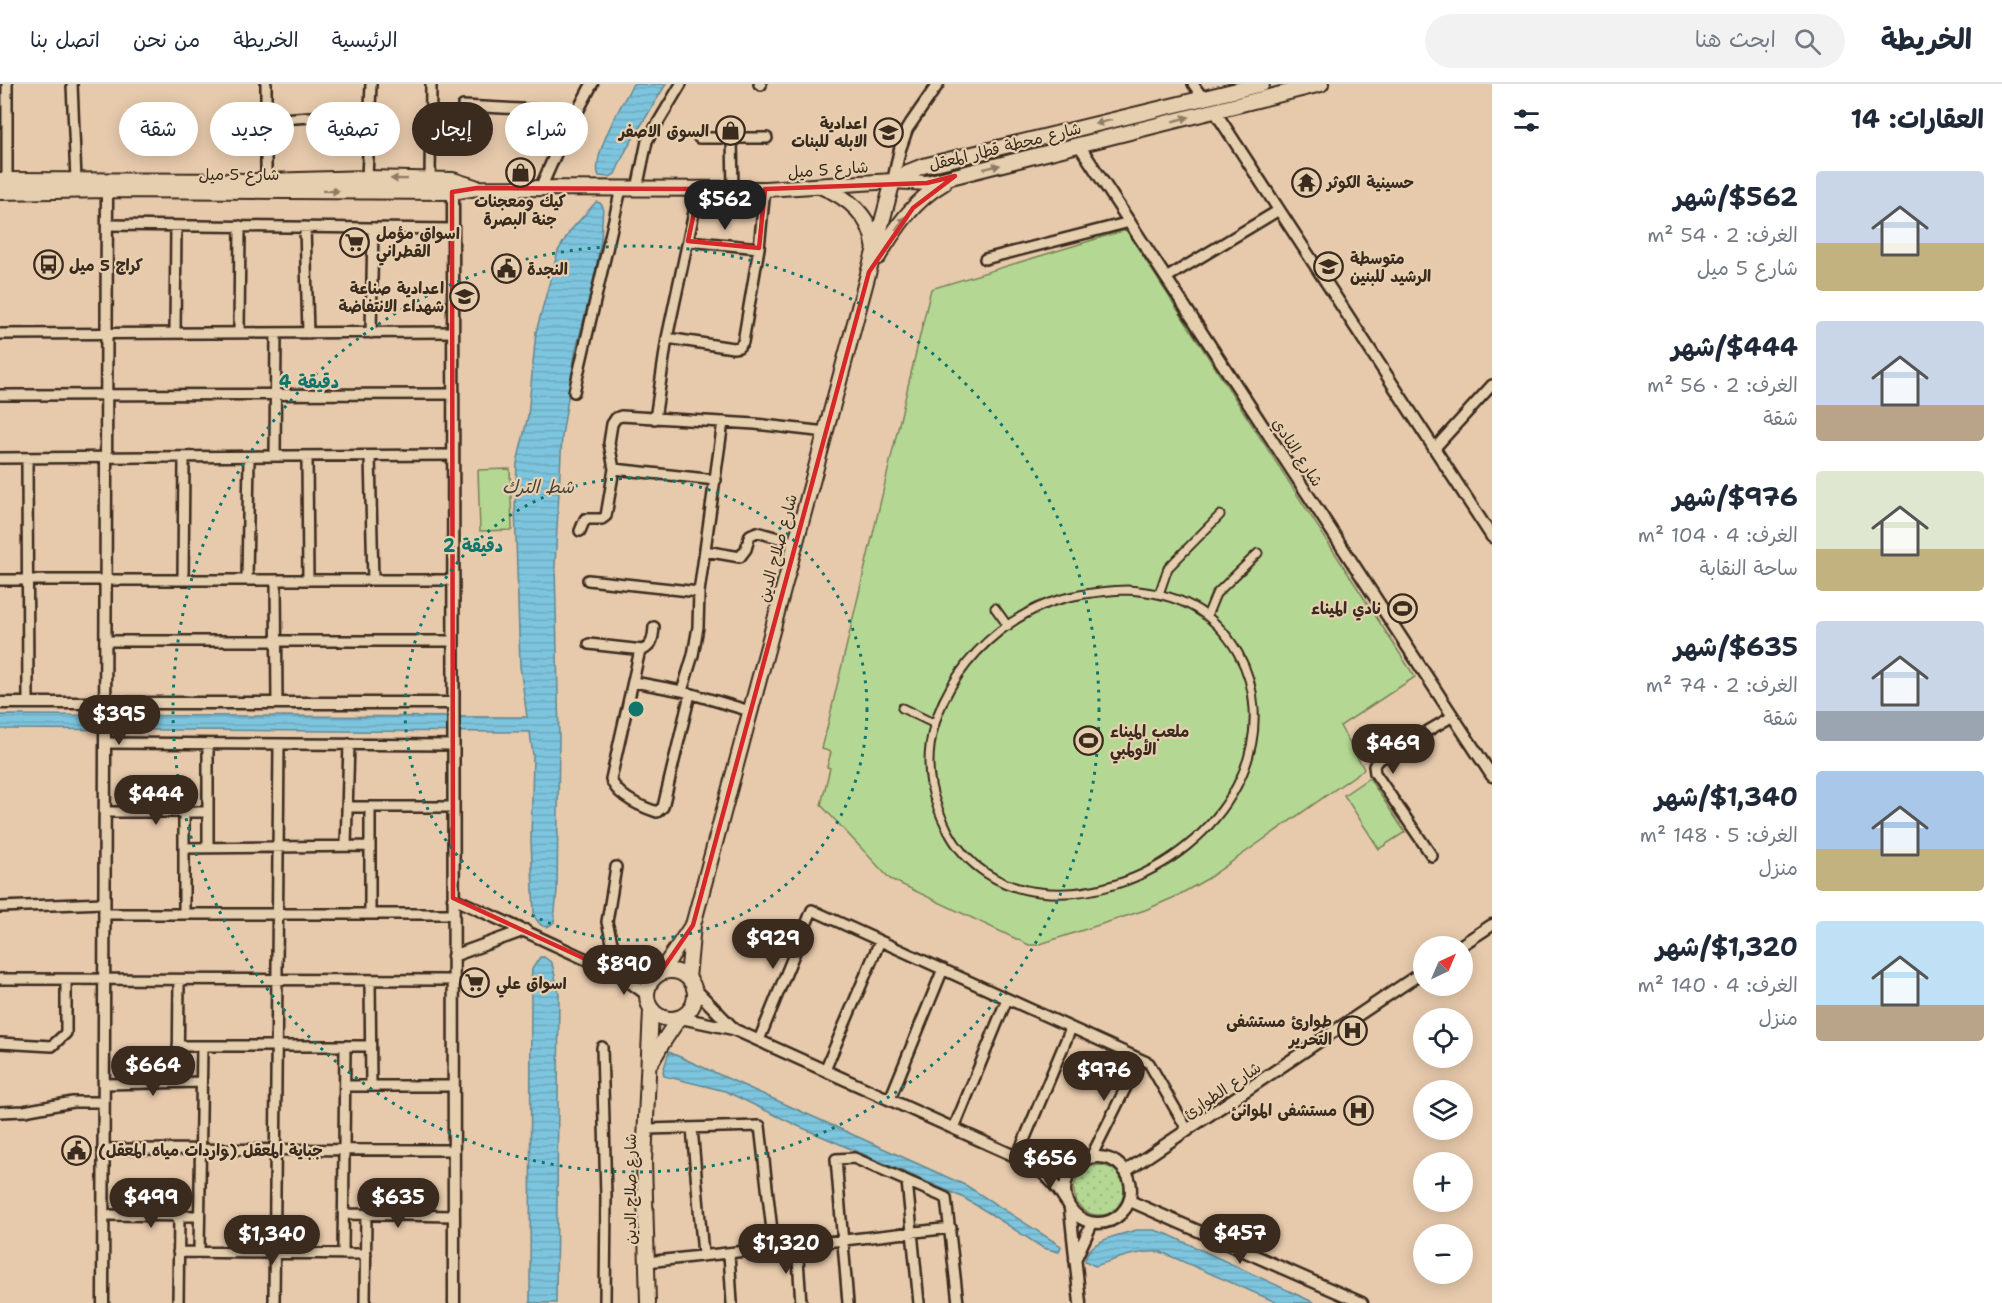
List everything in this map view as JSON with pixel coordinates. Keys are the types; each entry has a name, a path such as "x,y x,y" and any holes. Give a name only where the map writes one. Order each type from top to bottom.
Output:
{"main road":[{"name":"شارع محطة قطار المعقل","path":"893,181 923,166 1262,84"},
{"name":"شارع محطة قطار المعقل","path":"893,181 927,183 1321,84"},
{"path":"869,272 913,208 930,191 955,176"},
{"name":"شارع 5 ميل","path":"2,184 76,180 266,181 367,178 430,180 453,186"},
{"name":"شارع 5 ميل","path":"2,184 107,190 453,186 765,189 893,181"},
{"name":"شارع صلاح الدين","path":"691,984 693,925 893,181"},
{"path":"820,186 832,191 859,211 870,229 875,251"},
{"name":"شارع صلاح الدين","path":"658,974 693,925"},
{"path":"675,971 691,984 693,1006 680,1018 665,1019 651,1010 646,994 647,987 658,974 675,971"},
{"name":"شارع صلاح الدين","path":"648,1303 644,1196 651,1010"},
{"name":"شارع صلاح الدين","path":"647,1075 656,1053 680,1018"}],"street":[{"path":"2,184 7,84"},
{"path":"72,84 76,180"},
{"path":"266,84 266,102"},
{"path":"369,102 370,84"},
{"path":"430,180 431,84"},
{"path":"583,102 592,84"},
{"path":"637,189 647,141 681,84"},
{"path":"893,181 903,138 938,84"},
{"path":"1193,84 1203,98"},
{"path":"1214,110 1492,537"},
{"path":"699,138 767,138"},
{"path":"732,138 733,189"},
{"name":"شارع النادي","path":"1079,146 1492,776"},
{"path":"266,156 266,181"},
{"path":"367,178 368,156"},
{"path":"541,187 556,156"},
{"path":"453,186 454,1303"},
{"path":"574,392 621,189"},
{"path":"655,419 667,338 699,189"},
{"path":"667,338 733,348 739,347 743,342 759,248 765,189"},
{"path":"103,1303 107,190"},
{"path":"1166,278 1279,210"},
{"path":"985,259 1130,222"},
{"path":"107,225 453,229"},
{"path":"175,333 176,226"},
{"path":"239,333 240,226"},
{"path":"305,227 308,333"},
{"path":"371,333 373,228"},
{"path":"688,241 759,248"},
{"path":"0,334 453,332"},
{"path":"275,456 276,333"},
{"path":"1434,449 1492,385"},
{"path":"0,395 453,394"},
{"path":"580,531 585,519 602,519 606,516 614,469 609,443 612,424 616,418 621,416 723,422 826,432"},
{"path":"640,650 611,779 616,788 637,806 657,812 663,807 698,627 699,592 723,422"},
{"path":"307,456 308,580"},
{"path":"370,456 373,580"},
{"path":"0,458 453,456"},
{"path":"183,580 184,457"},
{"path":"247,580 249,457"},
{"path":"27,458 28,703"},
{"path":"614,469 716,480"},
{"path":"1160,594 1168,568 1220,515"},
{"path":"705,551 740,557 746,549 750,535 757,532 796,543"},
{"path":"1208,616 1216,594 1258,553"},
{"path":"0,580 453,579"},
{"path":"276,580 277,703"},
{"path":"588,580 699,592"},
{"path":"1127,590 1160,594 1187,604 1208,616 1221,627 1244,664 1251,682 1255,722 1247,762 1230,798 1203,831 1172,857 1118,884 1079,893 1038,892 1016,888 999,881 973,862 952,838 936,804 931,784 929,763 935,724 952,684 978,651 1008,626 1048,604 1085,594 1127,590"},
{"path":"995,608 1008,626"},
{"path":"589,644 640,650 649,647 654,627"},
{"path":"105,641 453,641"},
{"path":"634,682 686,692 750,711"},
{"path":"0,703 453,703"},
{"path":"902,708 935,724"},
{"path":"1431,855 1375,773 1374,766 1377,761 1453,716"},
{"path":"105,743 453,745"},
{"path":"208,744 208,848"},
{"path":"274,1303 279,744"},
{"path":"346,846 349,744"},
{"path":"347,807 453,807"},
{"path":"370,807 370,914"},
{"path":"105,812 208,812"},
{"path":"184,812 184,914"},
{"path":"184,848 370,846"},
{"path":"616,867 607,922 620,975"},
{"path":"453,898 620,975 646,994"},
{"path":"0,907 104,908 184,914 453,914"},
{"path":"759,1040 813,910 1149,1063 1188,1131"},
{"path":"1473,937 1492,925"},
{"path":"453,956 525,930"},
{"path":"825,1070 880,941"},
{"path":"890,1099 943,969"},
{"path":"620,975 658,974"},
{"name":"شارع الطوارئ","path":"1126,1171 1413,978"},
{"path":"0,979 453,980"},
{"path":"0,1043 52,1046 61,1040 66,1033 66,980"},
{"path":"178,1083 179,980"},
{"path":"370,980 371,1086"},
{"path":"691,984 733,1029"},
{"path":"954,1128 1007,999"},
{"path":"680,1018 733,1029 1017,1156 1035,1165 1053,1181 1076,1215 1092,1224 1111,1222 1126,1210 1130,1201 1132,1191 1126,1171 1110,1159 1101,1157 1086,1159 1058,1166 1035,1165"},
{"path":"1017,1156 1071,1028"},
{"path":"178,1046 370,1046"},
{"path":"199,1252 202,1046"},
{"path":"343,1254 345,1046"},
{"path":"602,1047 606,1197 605,1303"},
{"path":"1080,1303 1068,1204 1064,1190 1066,1178 1072,1168 1086,1159 1140,1059"},
{"path":"104,1084 201,1082"},
{"path":"345,1086 453,1086"},
{"path":"0,1112 24,1112 73,1102 103,1102"},
{"path":"646,1129 760,1126 774,1248"},
{"path":"692,1128 703,1256"},
{"path":"103,1149 454,1150"},
{"path":"848,1303 836,1159 854,1158 946,1198 958,1303"},
{"path":"907,1181 920,1303"},
{"path":"1130,1201 1362,1303"},
{"path":"344,1214 454,1216"},
{"path":"365,1303 366,1214"},
{"path":"103,1215 199,1216"},
{"path":"178,1303 179,1216"},
{"path":"1075,1260 1092,1224"},
{"path":"647,1262 951,1228"},
{"path":"797,1245 801,1303"},
{"path":"178,1252 366,1254"},
{"path":"729,1253 732,1303"}],"highlighted area":[{"path":"955,176 913,208 869,272 693,925 660,973 620,975 453,898 452,192 477,188 699,189 688,241 759,248 765,189 927,183"}],"green space":[{"path":"1126,230 1415,677 1340,726 1364,769 1207,879 1145,910 1037,945 1029,945 890,879 821,805 830,768 827,767 831,752 822,749 931,289"},
{"path":"510,469 512,530 480,531 478,470"},
{"path":"1369,778 1405,832 1379,849 1344,795"},
{"path":"1094,1165 1104,1165 1117,1172 1124,1185 1124,1195 1117,1208 1104,1215 1094,1215 1085,1211 1078,1204 1074,1195 1074,1185 1078,1176 1085,1169"}],"water":[{"path":"633,84 666,84 626,150 615,174 610,177 599,176 597,167 603,143"},
{"name":"شط الترك","path":"596,202 603,207 601,240 594,279 575,354 562,436 555,565 559,738 557,890 554,922 551,925 542,926 534,915 531,840 533,756 530,732 0,729 0,715 527,717 520,666 515,506 517,463 528,416 536,332 558,251 570,231"},
{"path":"540,957 552,963 559,994 556,1303 530,1303 531,984 532,969"},
{"path":"669,1052 967,1186 1061,1246 1059,1252 1043,1248 962,1197 798,1126 725,1091 664,1076 663,1071"},
{"path":"1137,1230 1154,1230 1167,1234 1315,1303 1278,1303 1161,1252 1136,1254 1095,1266 1085,1261 1091,1248 1098,1243 1113,1236"}],"place":[{"name":"السوق الاصفر","path":"730,131"},
{"name":"اعدادية الابله للبنات","path":"888,132"},
{"name":"كيك ومعجنات جنة البصرة","path":"520,173"},
{"name":"حسينية الكوثر","path":"1306,182"},
{"name":"اسواق مؤمل القطراني","path":"355,242"},
{"name":"كراج 5 ميل","path":"48,265"},
{"name":"متوسطة الرشيد للبنين","path":"1329,267"},
{"name":"النجدة","path":"506,269"},
{"name":"اعدادية صناعة شهداء الانتفاضة","path":"465,297"},
{"name":"نادي الميناء","path":"1402,608"},
{"name":"ملعب الميناء الأولمبي","path":"1089,740"},
{"name":"اسواق علي","path":"475,983"},
{"name":"طوارئ مستشفى التحرير","path":"1353,1030"},
{"name":"مستشفى الموانئ","path":"1358,1110"},
{"name":"جباية المعقل (واردات مياه المعقل)","path":"77,1150"}]}
